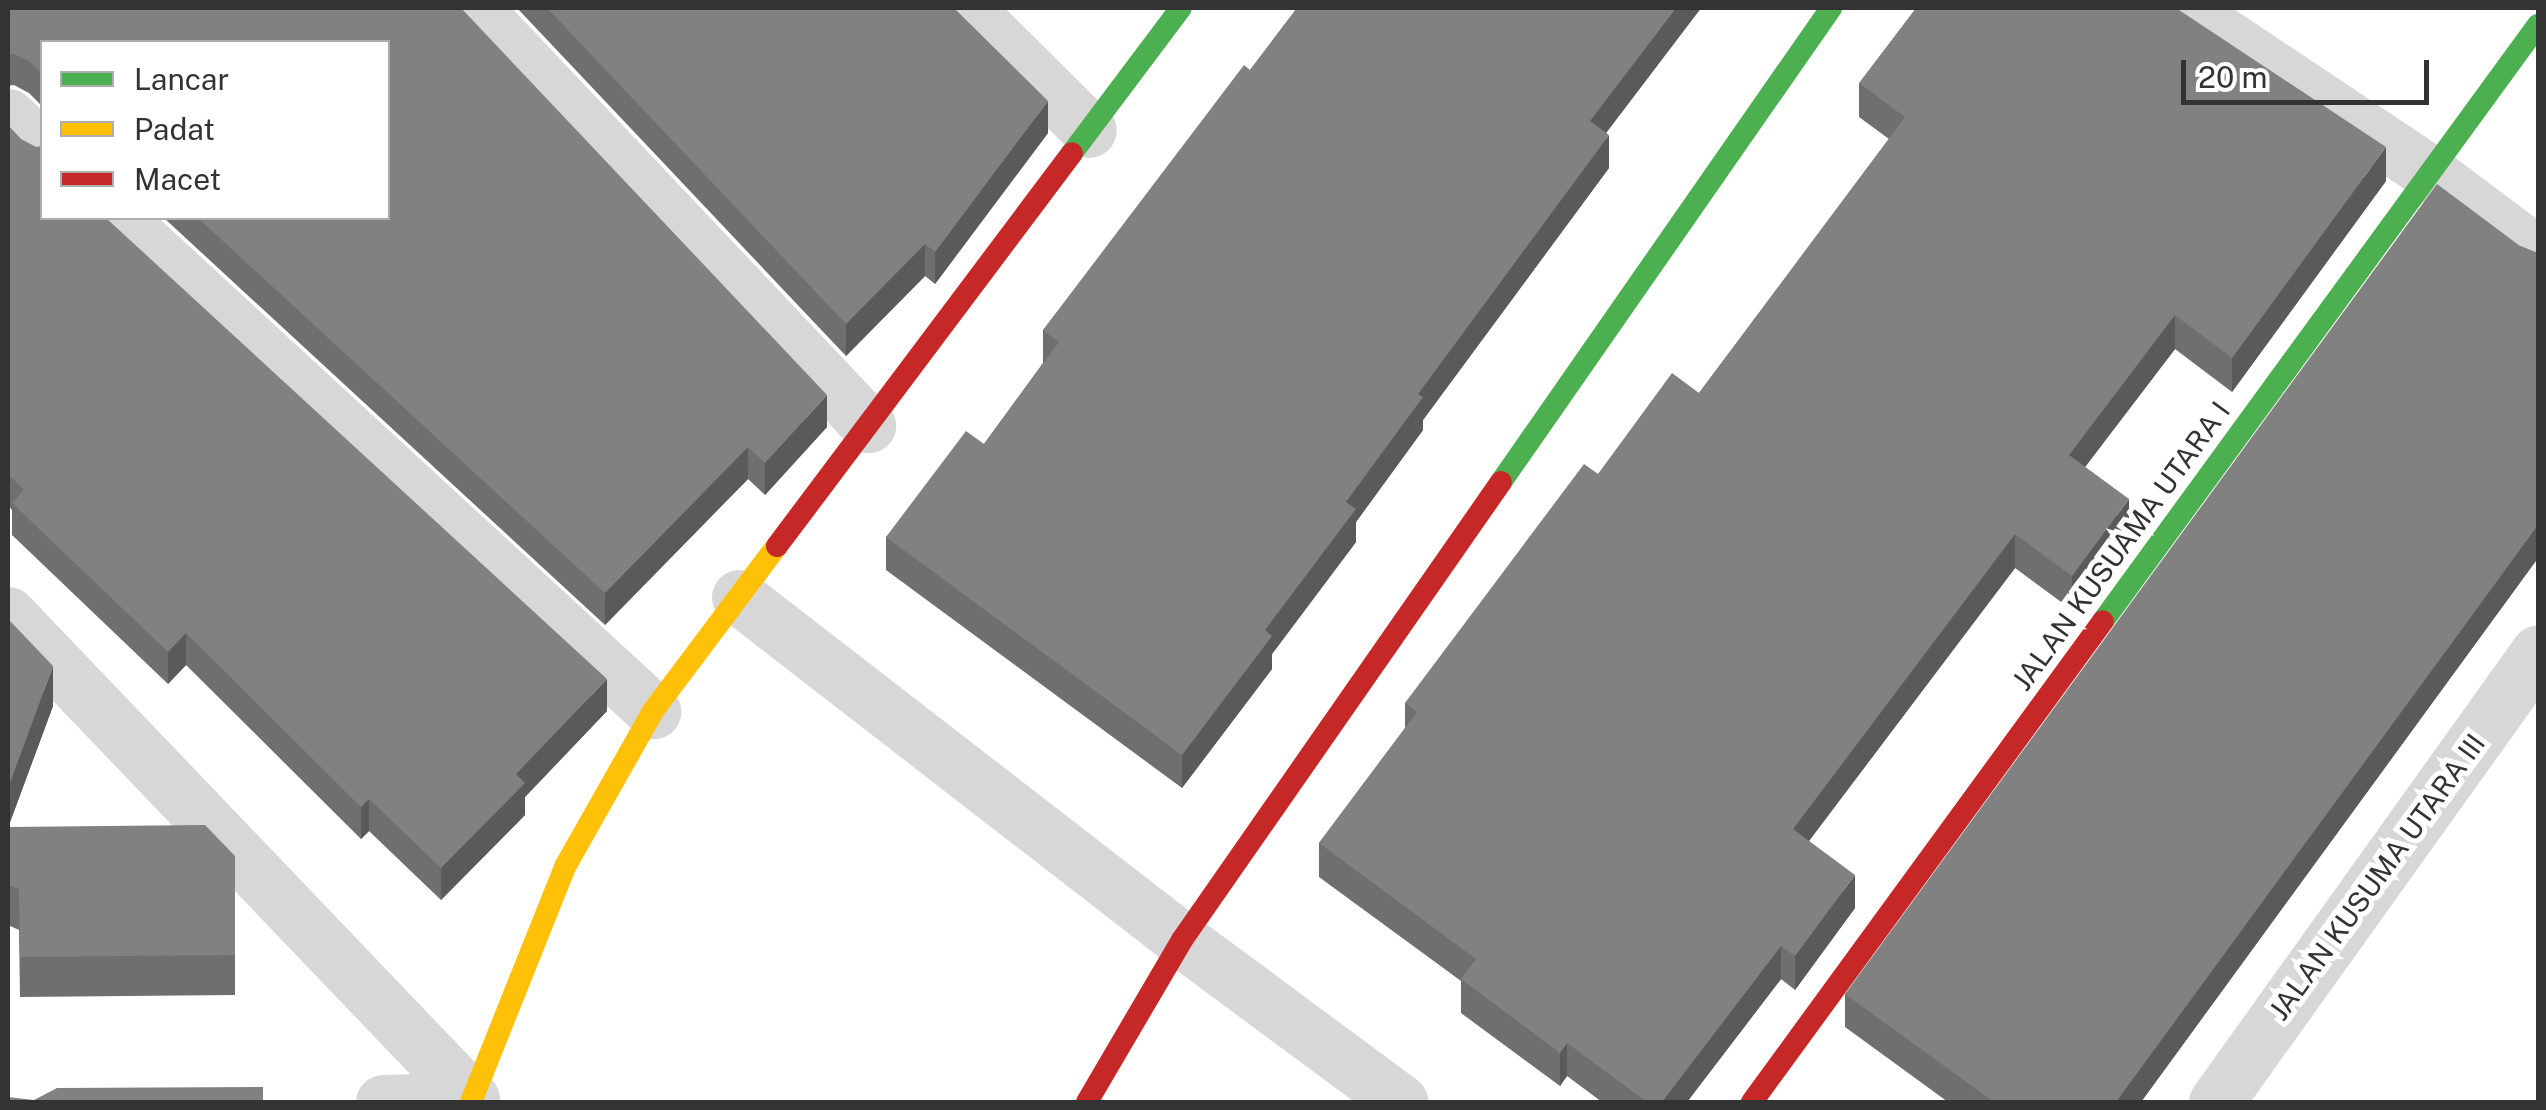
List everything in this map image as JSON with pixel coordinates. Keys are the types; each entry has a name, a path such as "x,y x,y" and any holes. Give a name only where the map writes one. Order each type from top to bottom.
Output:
{"street":[{"path":"474,8 868,425"},
{"path":"966,8 1089,130"},
{"path":"471,1101 566,864 653,711 1181,8"},
{"path":"1087,1102 1182,940 1831,8"},
{"path":"2183,8 2430,173 2538,254"},
{"name":"JALAN KUSUAMA UTARA I","path":"1752,1102 2538,25"},
{"path":"8,116 40,146"},
{"path":"120,220 653,711"},
{"path":"739,597 1182,940 1401,1102"},
{"path":"8,614 471,1101"},
{"name":"JALAN KUSUMA UTARA III","path":"2216,1102 2538,652"},
{"path":"383,1102 471,1101"}],"building":[{"path":"8,8 461,8 827,395 765,463 748,447 605,593 200,220 390,220 390,40 40,40 40,72 29,61 8,54"},
{"path":"547,8 954,8 1048,101 935,252 925,244 846,324"},
{"path":"1297,8 1676,8 1590,121 1609,135 1418,394 1423,397 1346,502 1356,509 1265,630 1272,636 1182,755 886,537 966,431 984,444 1059,342 1043,330 1244,65 1250,70"},
{"path":"1916,8 2176,8 2386,147 2232,358 2175,315 2069,455 2129,499 2072,576 2015,534 1793,829 1855,875 1795,956 1781,946 1662,1102 1647,1102 1567,1043 1560,1053 1461,979 1476,959 1319,843 1417,712 1405,703 1584,464 1598,474 1672,373 1699,393 1905,117 1859,83"},
{"path":"8,125 21,139 40,146 40,220 108,220 607,679 516,774 525,783 441,868 369,799 361,807 186,633 168,652 12,503 24,490 8,474"},
{"path":"2437,184 2520,246 2538,251 2538,525 2116,1102 1994,1102 1845,994"},
{"path":"8,621 53,666 8,788"},
{"path":"205,825 235,856 235,955 20,957 19,889 8,885 8,827"},
{"path":"263,1087 263,1102 8,1102 8,1097 34,1100 57,1088"}],"traffic: fast":[{"path":"1072,153 1181,8"},
{"path":"1501,482 1831,8"},
{"path":"2103,621 2538,25"}],"traffic: slow":[{"path":"471,1102 566,865 653,711 777,546"}],"traffic: jam":[{"path":"777,546 1072,153"},
{"path":"1087,1102 1182,940 1501,482"},
{"path":"1752,1102 2103,621"}]}
